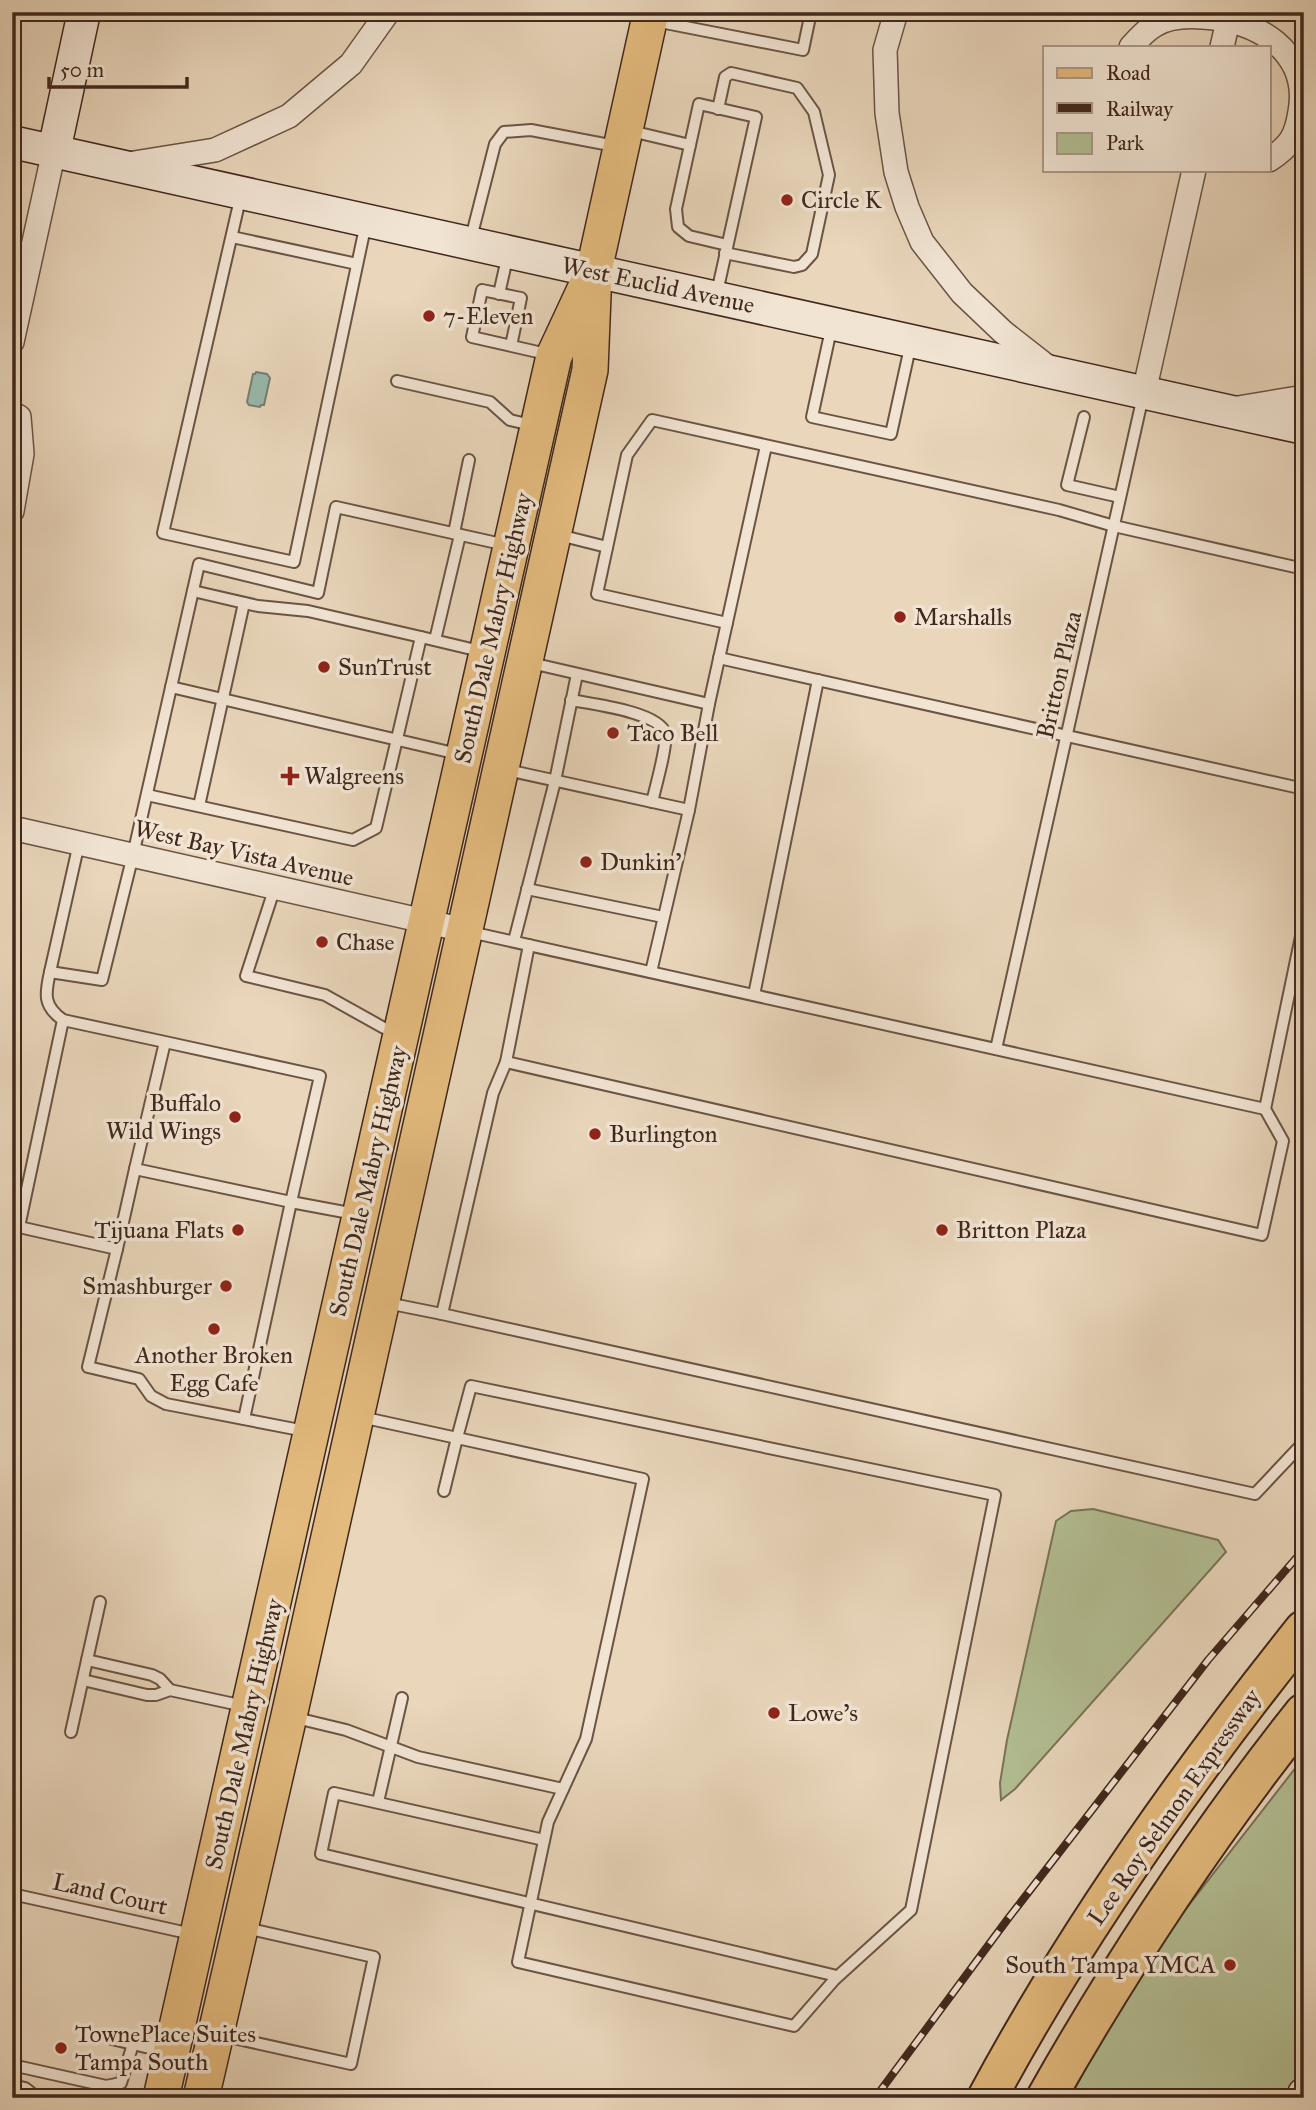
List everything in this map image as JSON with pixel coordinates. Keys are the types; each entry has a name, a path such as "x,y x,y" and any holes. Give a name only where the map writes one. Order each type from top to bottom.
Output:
{"highway":[{"name":"Lee Roy Selmon Expressway","path":"986,2098 1131,1861 1222,1734 1304,1630"},
{"name":"Lee Roy Selmon Expressway","path":"1046,2098 1102,2002 1170,1898 1304,1713"}],"main road":[{"name":"South Dale Mabry Highway","path":"201,2098 590,370 594,270 650,16"},
{"name":"South Dale Mabry Highway","path":"162,2098 554,356 594,270"},
{"path":"381,1299 375,1286 370,1260 384,1195 383,1117"},
{"path":"250,1707 289,1716"}],"street":[{"path":"12,342 84,12"},
{"path":"105,162 139,163 215,150 289,116 351,64 388,12"},
{"path":"897,12 885,50 887,113 896,172 906,207 922,242 962,293 1003,332 1053,372"},
{"path":"1132,46 1156,24 1187,16 1229,16 1253,27 1279,44 1296,68 1303,95 1296,132 1284,149 1270,159"},
{"path":"1222,46 1229,16"},
{"name":"West Euclid Avenue","path":"12,142 1304,428"},
{"path":"1144,392 1194,172"},
{"path":"1223,410 1304,397"},
{"path":"12,413 19,417 22,454 12,511"},
{"name":"West Bay Vista Avenue","path":"12,828 464,930"}],"lane":[{"path":"650,16 803,50 811,12"},
{"path":"715,297 726,249 756,117 718,109 699,104 676,209 678,226 689,236 726,249 794,267 802,265 812,254 829,175 814,112 797,88 731,72 725,77 718,109"},
{"path":"469,243 495,144 504,132 531,130 690,145"},
{"path":"241,192 163,533 294,562 367,220"},
{"path":"232,237 357,264"},
{"path":"499,294 509,251"},
{"path":"511,346 521,298 482,290 472,337 554,356"},
{"path":"832,323 812,417 891,434 911,340"},
{"path":"397,381 490,402 510,420 538,426"},
{"name":"Britton Plaza","path":"996,1049 1144,392"},
{"path":"1084,417 1067,485 1120,498"},
{"path":"727,623 597,594 627,455 652,420 1059,510 1114,526 1304,569"},
{"path":"650,972 689,810 709,704 766,446"},
{"path":"435,640 469,460"},
{"path":"50,972 102,980 134,855 199,564 317,593 336,507 511,546"},
{"path":"554,534 607,547"},
{"path":"193,591 244,603 308,611 487,653"},
{"path":"199,806 244,603"},
{"path":"147,795 353,840 376,828 421,637"},
{"path":"719,658 1304,789"},
{"path":"525,662 709,704"},
{"path":"514,941 555,781 577,674"},
{"path":"754,995 818,680"},
{"path":"171,687 464,755"},
{"path":"571,700 648,717 662,727 665,740 652,802"},
{"path":"501,769 689,810"},
{"path":"79,843 45,995 52,1012 63,1020 320,1076 244,1419"},
{"path":"275,887 246,976 325,995 384,1028 401,1033"},
{"path":"527,889 663,917"},
{"path":"506,1062 1262,1234 1283,1140 1265,1109 1304,922"},
{"path":"464,930 1265,1109"},
{"path":"442,1314 493,1093 506,1062 529,945"},
{"path":"63,1020 19,1227 117,1249"},
{"path":"165,1042 88,1367 139,1379 151,1396 166,1404 311,1433"},
{"path":"135,1169 360,1215"},
{"path":"381,1299 1255,1494 1304,1442"},
{"path":"355,1415 457,1438 643,1479 586,1739 548,1822 518,1962 794,2026 838,1976 911,1910 996,1495 471,1386 457,1438 444,1491"},
{"path":"71,1731 100,1602"},
{"path":"88,1660 152,1675 170,1690"},
{"path":"83,1680 147,1695 170,1690 250,1707"},
{"path":"378,1802 402,1698"},
{"path":"289,1716 346,1730 418,1757 563,1789"},
{"path":"544,1840 334,1793 321,1854 838,1976"},
{"name":"Land Court","path":"12,1894 198,1936"},
{"path":"215,2034 351,2064 374,1957 240,1927"},
{"path":"112,2039 172,2053"},
{"path":"12,2065 106,2086 121,2083 133,2044"},
{"path":"12,2085 25,2088 38,2098"}],"green space":[{"path":"1093,1509 1218,1540 1226,1552 1015,1789 1001,1800 1000,1783 1007,1740 1056,1521 1071,1511"},
{"name":"South Tampa YMCA","path":"1304,1757 1304,2048 1293,2098 1070,2098 1143,1960"}],"shaded area":[{"path":"253,374 267,374 270,378 264,405 260,407 247,402"}],"railway":[{"path":"875,2098 1007,1920 1208,1660 1304,1549"}],"place":[{"name":"Circle K","path":"787,200"},
{"name":"7-Eleven","path":"429,316"},
{"name":"Marshalls","path":"900,617"},
{"name":"SunTrust","path":"324,667"},
{"name":"Taco Bell","path":"613,733"},
{"name":"Walgreens","path":"290,776"},
{"name":"Dunkin'","path":"586,862"},
{"name":"Chase","path":"322,942"},
{"name":"Buffalo Wild Wings","path":"235,1117"},
{"name":"Burlington","path":"595,1134"},
{"name":"Tijuana Flats","path":"238,1230"},
{"name":"Britton Plaza","path":"942,1230"},
{"name":"Smashburger","path":"226,1286"},
{"name":"Another Broken Egg Cafe","path":"214,1329"},
{"name":"Lowe's","path":"774,1713"},
{"name":"South Tampa YMCA","path":"1230,1965"},
{"name":"TownePlace Suites Tampa South","path":"61,2048"}]}
